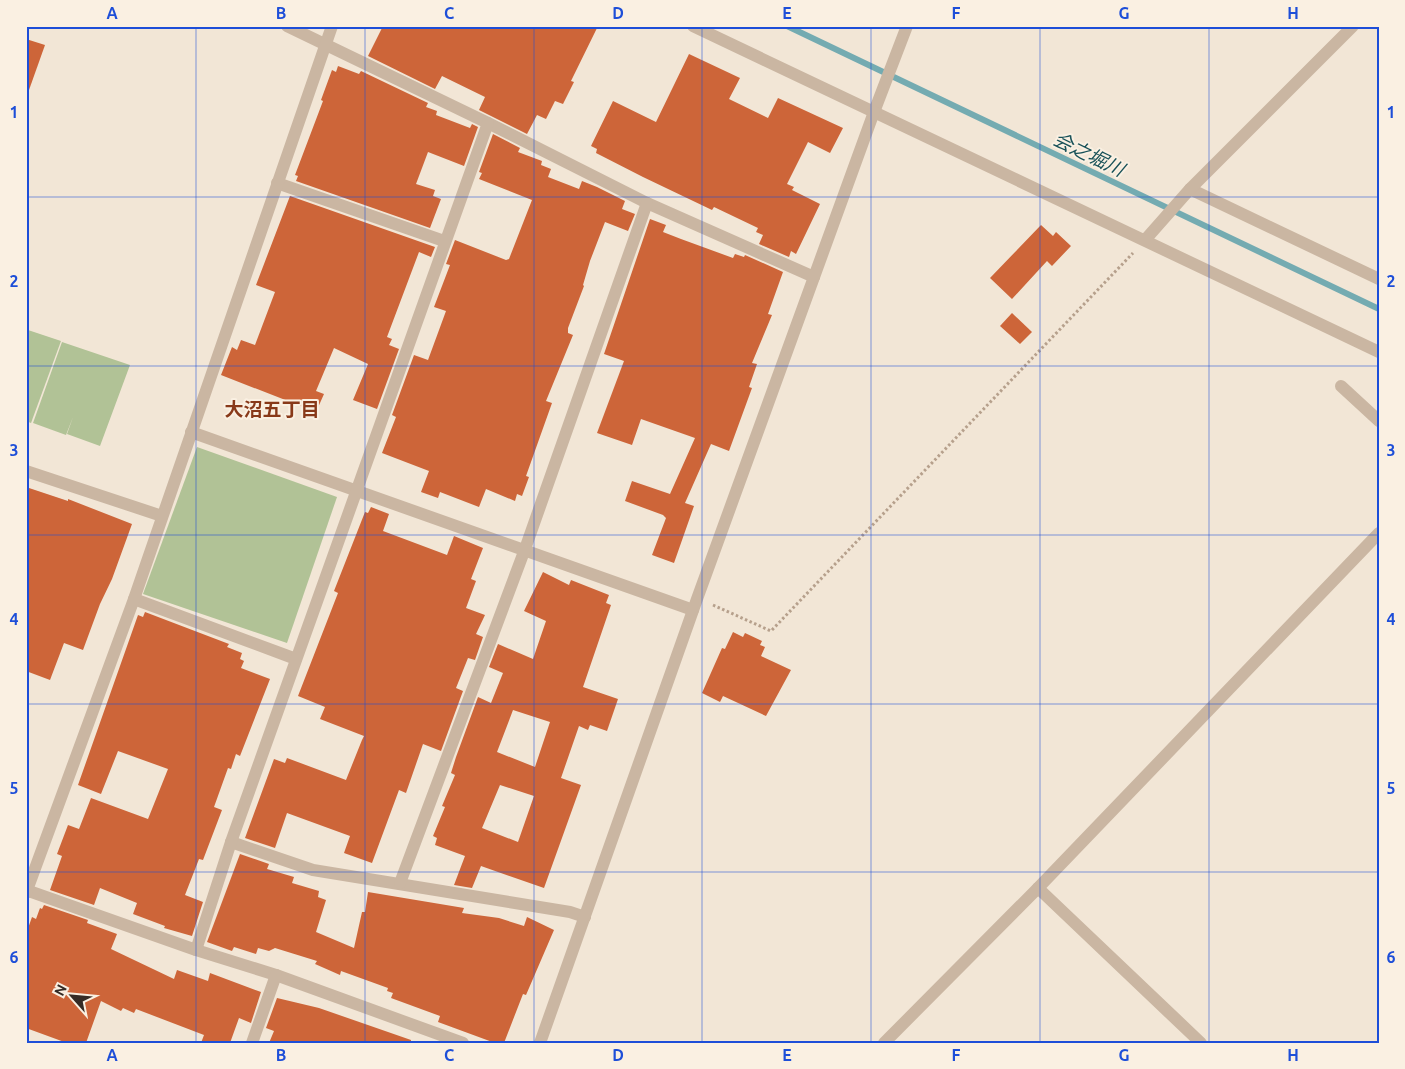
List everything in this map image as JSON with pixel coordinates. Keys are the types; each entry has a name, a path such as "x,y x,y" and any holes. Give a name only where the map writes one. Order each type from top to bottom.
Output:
{"street":[{"path":"287,26 488,123 647,203 814,276"},
{"path":"332,26 134,599 27,891 196,950 276,975 463,1043"},
{"path":"693,26 1379,352"},
{"path":"540,1043 695,604 907,26"},
{"path":"1145,240 1190,189 1353,26"},
{"path":"196,950 231,842 444,241 488,123"},
{"path":"278,183 444,241"},
{"path":"1190,189 1379,279"},
{"path":"400,883 524,549 647,203"},
{"path":"1342,386 1379,421"},
{"path":"192,432 524,549 695,604"},
{"path":"26,471 162,516"},
{"path":"884,1043 1038,888 1379,533"},
{"path":"134,599 296,659"},
{"path":"231,842 314,870 400,883 585,917"},
{"path":"1038,888 1201,1043"},
{"path":"252,1043 276,975"}],"path":[{"path":"695,604 770,631 1145,240"}],"green space":[{"path":"28,330 61,341 31,423 26,421"},
{"path":"62,342 130,365 100,446 67,434 73,417 66,435 33,423"},
{"path":"197,447 337,497 287,643 143,594"}],"building":[{"path":"383,26 598,26 571,81 574,82 563,104 555,101 546,119 537,115 527,134 479,110 485,97 442,76 435,89 368,56"},
{"path":"26,39 45,45 29,90 26,90"},
{"path":"689,54 740,78 729,99 768,118 778,98 843,128 830,153 808,142 787,184 794,187 792,190 820,204 796,254 791,251 789,257 759,244 763,235 756,232 758,228 714,207 712,210 643,177 596,153 597,149 591,146 613,101 656,122"},
{"path":"338,66 359,74 361,71 428,103 426,107 437,111 436,115 470,128 472,124 478,127 464,166 428,152 416,184 435,190 433,196 441,199 430,228 296,181 298,176 295,175 323,101 321,100 332,70 336,72"},
{"path":"493,134 520,148 518,152 542,161 541,165 551,169 548,177 579,189 582,181 597,187 625,201 622,209 635,214 628,231 605,222 568,328 568,333 573,335 546,401 552,403 526,476 529,477 522,496 517,494 515,501 486,489 479,507 440,492 438,498 421,492 429,471 382,453 396,417 392,415 414,355 428,360 446,311 434,307 450,265 446,264 455,240 506,260 509,259 532,200 479,179 482,173 479,172"},
{"path":"290,196 435,247 431,257 419,252 387,337 392,339 389,345 399,349 377,409 353,400 368,364 334,348 316,391 324,394 316,412 221,375 232,347 237,350 241,340 255,345 275,292 256,285"},
{"path":"650,219 666,225 663,232 733,258 735,254 744,257 745,255 783,272 768,314 772,315 752,363 757,364 749,387 752,388 729,451 711,444 685,503 694,506 674,563 652,555 666,518 663,515 625,501 632,481 670,494 695,438 641,419 632,445 597,433 624,361 604,354"},
{"path":"1041,225 1053,236 1056,232 1071,246 1052,266 1047,261 1012,299 990,278"},
{"path":"1012,313 1032,332 1020,344 1000,326"},
{"path":"26,487 68,501 68,499 132,524 83,650 64,643 50,680 26,671"},
{"path":"371,507 389,514 383,531 447,555 454,536 483,548 471,579 476,581 466,608 485,615 476,634 483,637 475,660 468,658 456,688 463,691 441,751 423,744 406,793 399,790 372,863 344,853 350,836 287,813 275,848 245,838 274,759 285,763 287,758 346,780 364,736 320,719 325,707 298,696 338,593 334,591 365,512 368,513"},
{"path":"543,572 569,585 571,580 609,595 606,603 611,605 583,687 618,699 607,731 590,725 588,730 579,726 561,778 581,785 544,888 481,866 472,888 454,885 465,856 435,845 437,838 433,836 445,807 442,806 455,775 451,773 478,697 491,703 503,673 489,667 498,644 533,659 546,621 524,611","holes":["513,710 550,722 535,767 497,752","500,785 534,796 518,842 482,828"]},
{"path":"145,612 229,644 227,647 242,653 240,659 244,661 241,668 270,679 240,756 236,754 231,769 228,768 214,807 222,810 203,860 199,859 185,895 203,902 192,936 164,928 165,926 133,914 137,903 100,888 94,905 50,890 62,856 57,854 68,825 79,829 91,798 148,819 168,769 118,751 101,794 78,785 138,615 143,617"},
{"path":"733,632 743,637 745,633 762,641 760,645 765,647 761,656 791,670 766,716 723,696 720,702 702,693 722,648 725,649"},
{"path":"240,854 269,864 267,869 294,877 292,883 319,891 318,897 326,900 316,932 354,948 362,912 365,912 368,892 464,908 462,913 499,918 524,926 527,917 554,930 526,995 523,994 504,1043 495,1043 438,1022 440,1016 391,998 393,993 387,991 388,988 341,971 340,975 315,964 317,961 275,948 269,951 258,948 256,954 234,947 232,951 207,942"},
{"path":"44,905 88,920 87,923 117,934 111,949 174,979 177,970 208,981 210,973 261,992 251,1023 239,1018 230,1043 201,1043 204,1035 136,1009 134,1013 123,1008 121,1011 101,1001 86,1043 67,1043 26,1028 26,934 32,917 36,919 40,908 42,909"},
{"path":"277,998 319,1008 411,1040 411,1043 269,1043 274,1031 266,1028"}],"waterway":[{"name":"会之堀川","path":"787,26 1379,309"}],"district":[{"name":"大沼五丁目","path":"272,409"}]}
